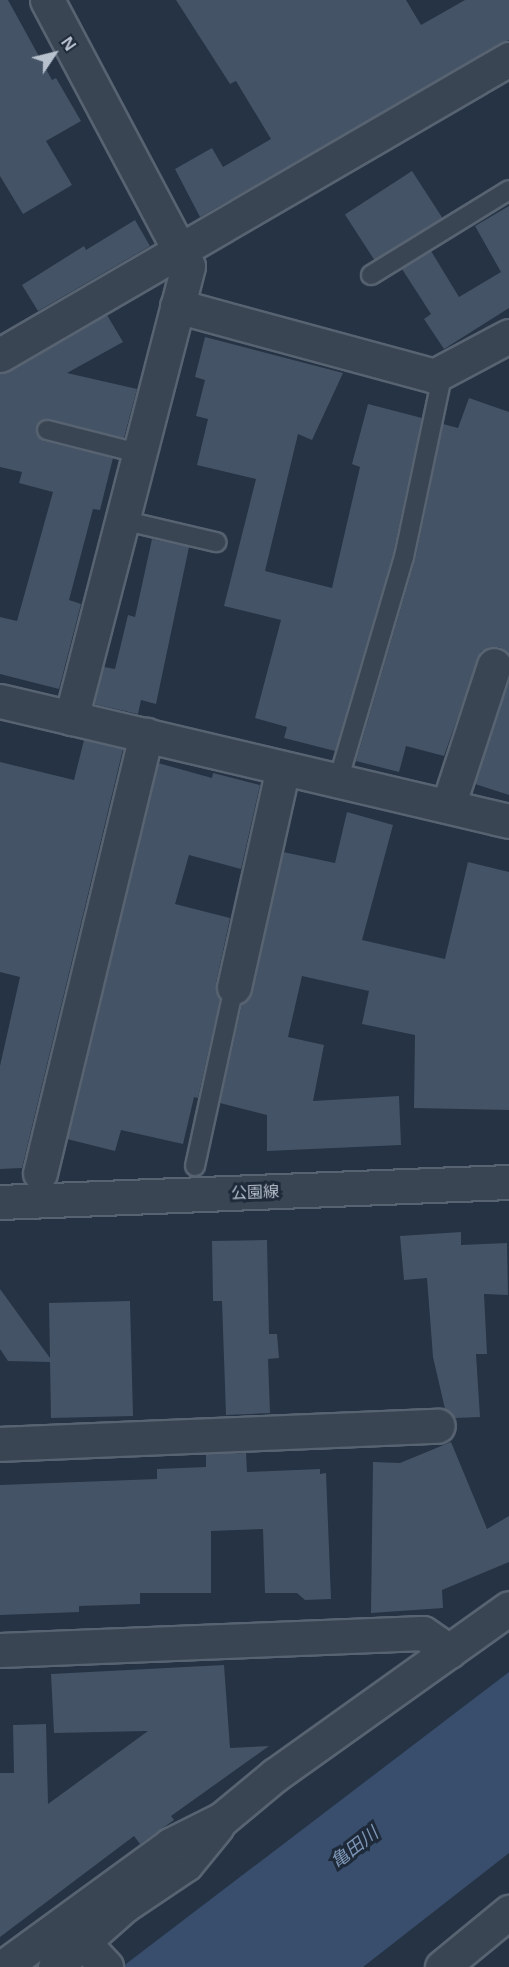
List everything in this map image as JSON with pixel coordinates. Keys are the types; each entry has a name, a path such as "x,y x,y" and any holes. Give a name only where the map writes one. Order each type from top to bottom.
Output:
{"street":[{"path":"47,0 188,266 70,718"},
{"path":"0,355 509,59"},
{"path":"177,306 434,376 509,336"},
{"path":"448,806 494,665"},
{"path":"0,701 509,821"},
{"path":"40,1173 146,735"},
{"path":"234,987 283,768"},
{"name":"公園線","path":"0,1202 509,1182"},
{"path":"0,1444 438,1426"},
{"path":"55,1967 97,1957 125,1905 186,1864 222,1819 275,1775 509,1608"},
{"path":"0,1650 423,1633 449,1651"},
{"path":"3,1967 170,1845 222,1819"},
{"path":"442,1967 509,1912"}],"lane":[{"path":"371,275 509,190"},
{"path":"338,781 405,557 443,372"},
{"path":"47,430 138,453"},
{"path":"122,520 216,542"},
{"path":"195,1166 234,987"}],"water":[{"name":"亀田川","path":"509,1672 509,1853 363,1967 122,1967"}],"building":[{"path":"0,0 8,0 52,80 56,78 81,121 46,141 72,185 23,214 0,176"},
{"path":"176,0 406,0 421,25 465,0 509,0 509,40 200,217 175,169 212,148 223,167 271,139 236,81 230,84"},
{"path":"412,171 442,218 375,262 345,215"},
{"path":"509,206 509,308 444,349 424,319 431,314 402,269 431,251 459,297 501,272 475,226"},
{"path":"135,220 150,246 38,311 22,285 84,246 86,250"},
{"path":"107,315 123,342 67,373 137,389 124,438 49,419 39,422 36,428 44,441 113,458 100,510 93,509 69,600 81,604 59,689 0,674 0,617 17,621 53,492 19,483 22,472 0,467 0,374"},
{"path":"205,337 343,373 312,440 298,434 265,571 332,588 360,467 352,464 368,404 422,418 393,554 335,751 284,738 287,727 255,718 281,620 224,606 256,479 197,465 208,419 196,416 205,380 195,377"},
{"path":"469,398 509,412 509,654 499,647 481,651 444,756 406,746 399,772 356,761 415,560 443,424 458,428"},
{"path":"152,539 189,547 156,704 141,700 138,714 94,704 104,667 115,669 128,615 135,617"},
{"path":"509,679 509,795 475,784"},
{"path":"84,740 123,749 22,1168 0,1169 0,1066 20,977 0,972 0,762 74,780"},
{"path":"158,763 212,778 213,773 260,785 241,869 189,855 175,904 230,918 216,983 220,999 198,1098 194,1097 183,1144 121,1130 115,1151 67,1139"},
{"path":"347,812 393,825 362,940 445,959 468,862 509,872 509,1110 414,1108 415,1035 362,1024 369,991 302,976 288,1037 324,1045 313,1101 399,1096 401,1145 267,1151 267,1115 220,1103 242,1004 252,991 283,852 335,863"},
{"path":"461,1232 461,1245 507,1243 508,1295 484,1294 487,1354 476,1354 480,1417 455,1418 445,1409 433,1357 427,1278 404,1280 400,1236"},
{"path":"267,1240 269,1334 277,1334 279,1358 268,1359 270,1413 226,1415 222,1301 213,1301 212,1241"},
{"path":"0,1289 50,1358 49,1303 130,1301 133,1416 51,1418 50,1362 8,1361 0,1349"},
{"path":"451,1442 487,1529 509,1516 509,1562 442,1590 443,1608 371,1613 373,1462 400,1463"},
{"path":"246,1453 247,1472 320,1469 320,1474 326,1473 331,1599 305,1600 297,1593 265,1593 263,1529 211,1531 211,1593 140,1593 140,1604 79,1606 79,1612 0,1615 0,1485 157,1479 157,1469 206,1467 206,1454"},
{"path":"224,1665 230,1748 269,1746 171,1816 174,1820 140,1844 134,1836 0,1937 0,1773 14,1773 13,1725 46,1724 48,1804 148,1731 54,1733 51,1674"}]}
